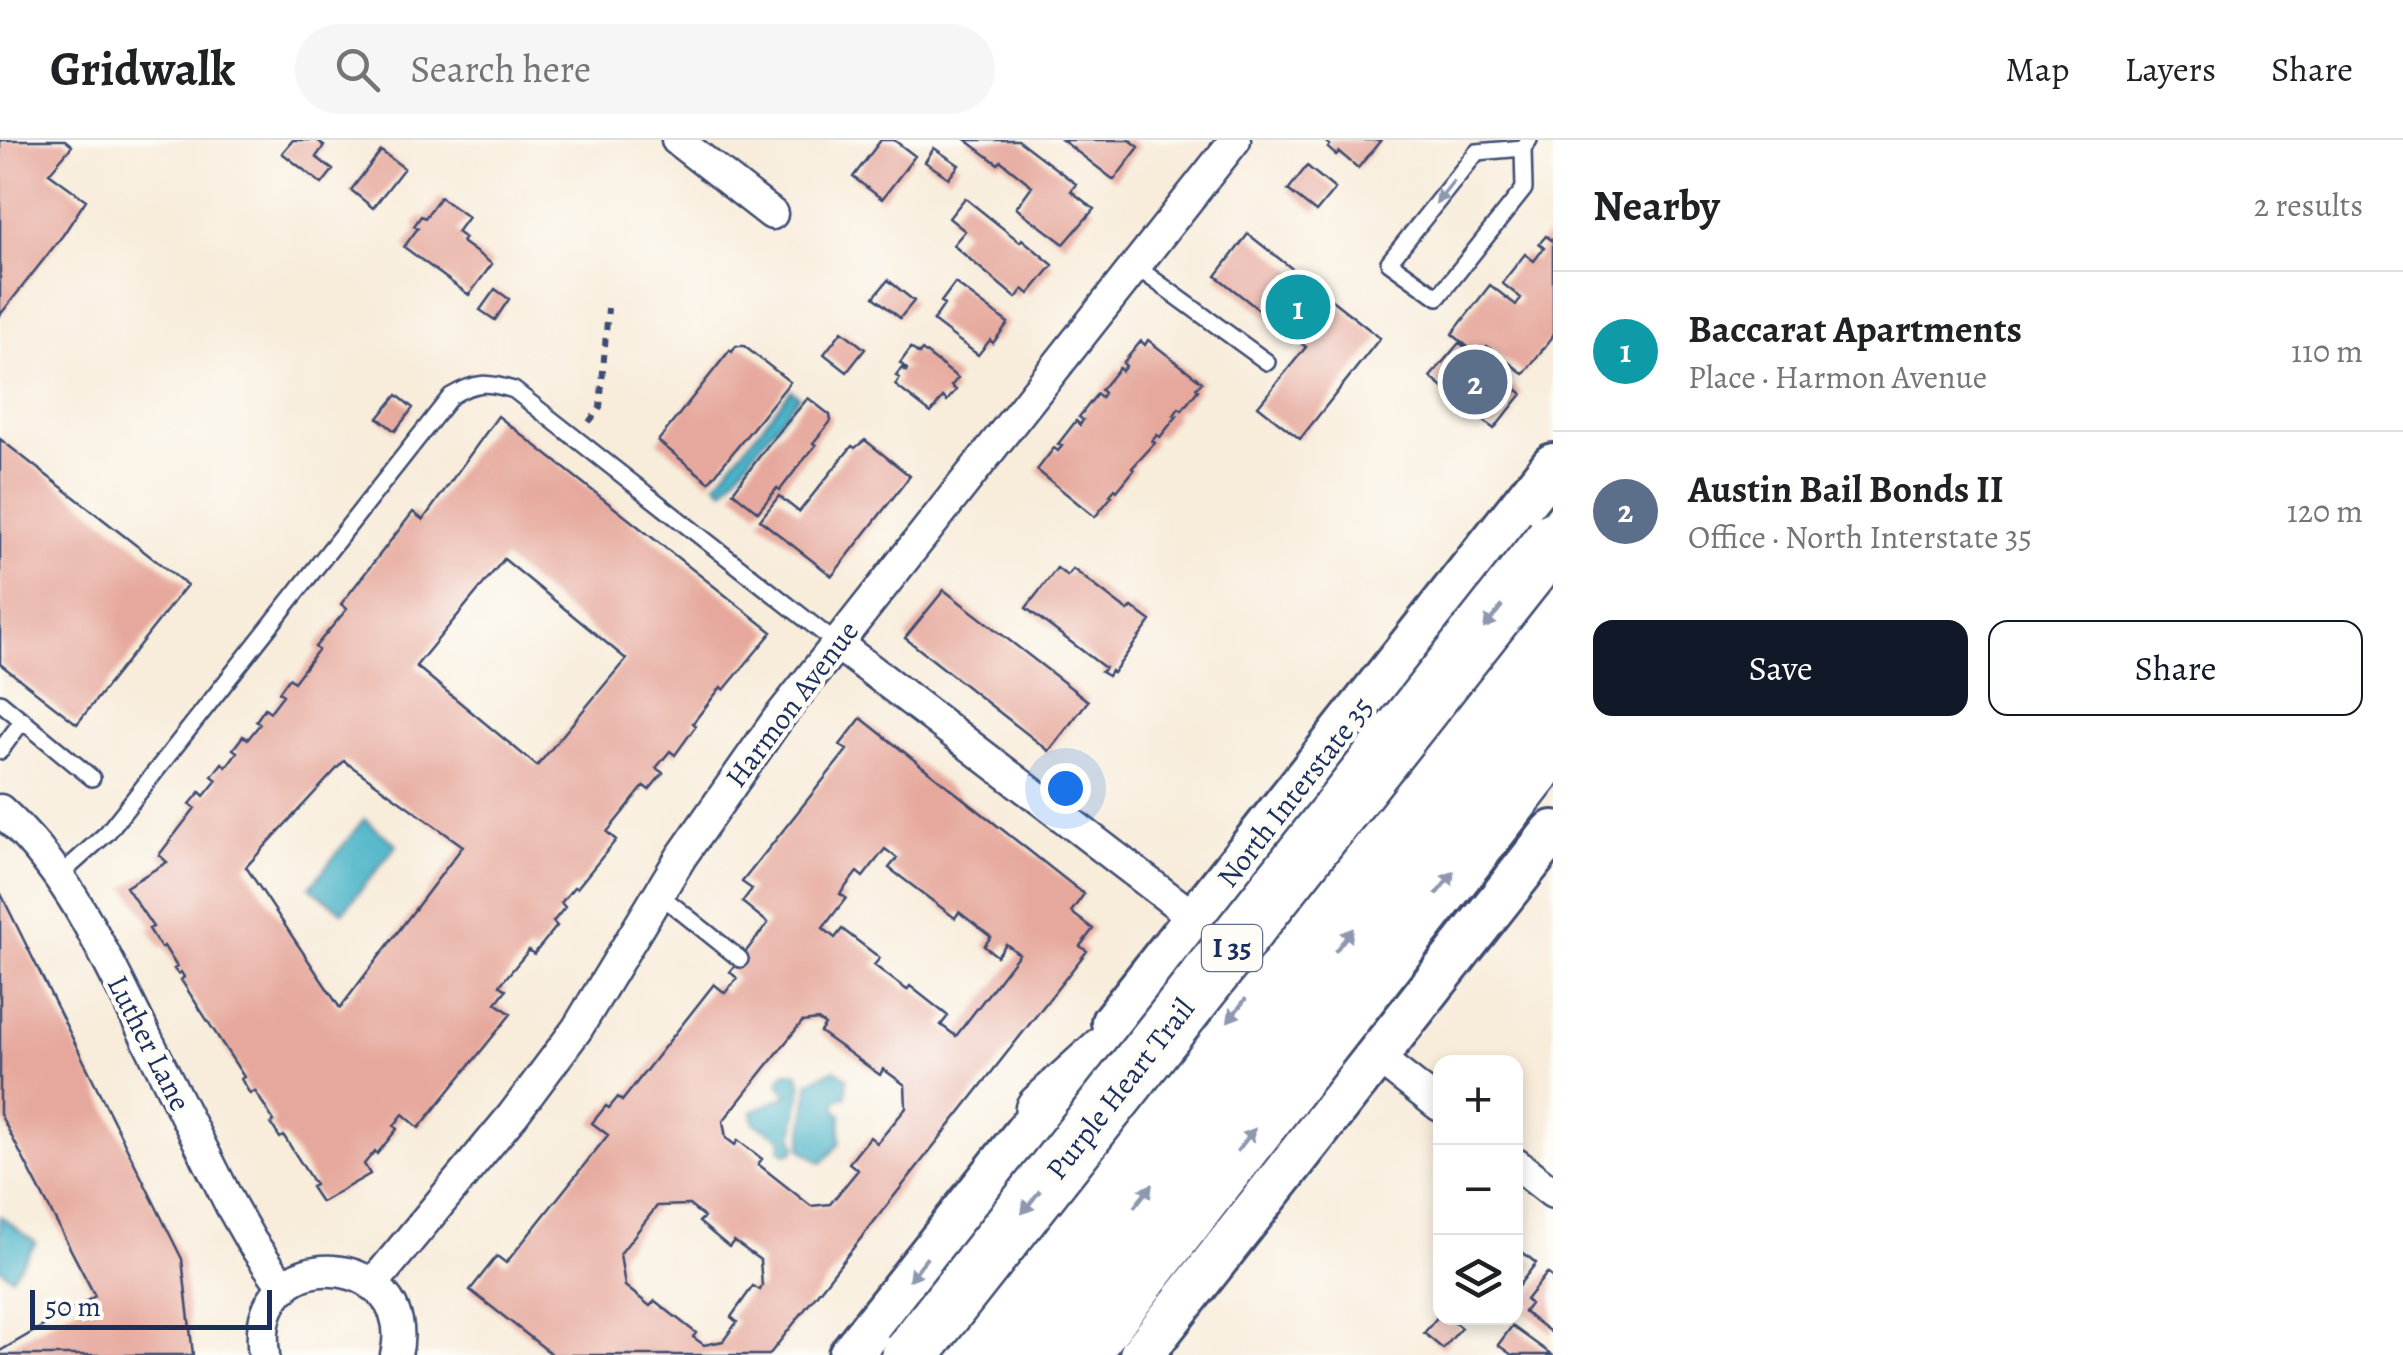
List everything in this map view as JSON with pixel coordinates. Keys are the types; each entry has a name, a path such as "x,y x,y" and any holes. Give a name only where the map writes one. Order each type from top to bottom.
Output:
{"highway":[{"name":"Purple Heart Trail","path":"910,1355 1553,540"},
{"name":"Purple Heart Trail","path":"965,1355 1553,608"},
{"path":"1018,1355 1553,672"},
{"path":"1043,1110 1448,741"},
{"path":"1079,1355 1553,745"}],"main road":[{"name":"North Interstate 35","path":"850,1355 1553,465"},
{"path":"1141,1355 1553,832"}],"street":[{"path":"677,140 772,214"},
{"name":"Harmon Avenue","path":"372,1284 513,1116 556,1058 682,857 766,735 1235,140"},
{"path":"836,643 1195,918"},
{"name":"Luther Lane","path":"0,810 25,833 83,910 230,1204 284,1288"},
{"path":"1377,1057 1433,1101"},
{"path":"1523,1169 1553,1193"},
{"path":"264,1355 262,1330 268,1308 297,1277 318,1270 340,1270 361,1277 379,1290 392,1307 398,1328 396,1355"}],"lane":[{"path":"1526,144 1524,189 1438,297 1389,262 1477,152 1526,144"},
{"path":"1135,266 1267,362"},
{"path":"59,876 107,832 452,396 468,386 491,383 514,390 836,643"},
{"path":"0,702 92,778"},
{"path":"0,752 23,720"},
{"path":"660,894 740,960"}],"path":[{"path":"577,440 600,408 608,308"}],"water":[{"path":"791,390 799,396 724,490 716,483"},
{"path":"364,819 397,845 343,912 310,887"},
{"path":"835,1069 847,1078 846,1097 835,1104 841,1114 840,1143 822,1163 801,1149 809,1082"},
{"path":"787,1072 798,1073 802,1084 793,1138 797,1146 787,1154 780,1149 782,1138 754,1123 752,1111 789,1095 780,1084"},
{"path":"0,1216 36,1243 11,1277 0,1268"}],"building":[{"path":"0,140 65,140 72,146 49,173 86,200 0,315"},
{"path":"293,140 317,140 324,146 316,157 333,170 322,184 282,153"},
{"path":"881,140 894,140 915,156 882,199 853,177"},
{"path":"966,140 1018,140 1076,184 1071,191 1094,209 1064,244 1016,208 1032,186"},
{"path":"1062,140 1130,140 1139,147 1114,180"},
{"path":"1328,140 1381,140 1358,168 1328,148"},
{"path":"934,148 959,165 949,178 925,162"},
{"path":"381,151 404,168 373,208 351,190"},
{"path":"1307,166 1335,189 1316,212 1288,190"},
{"path":"440,197 468,217 457,232 465,238 462,242 492,264 469,295 404,247 418,228 414,226 421,216 425,218"},
{"path":"965,198 1053,265 1029,294 1023,289 1016,298 953,245 965,231 949,218"},
{"path":"1248,234 1380,338 1300,439 1258,406 1306,347 1216,276"},
{"path":"1546,236 1553,241 1553,336 1524,374 1487,346 1479,356 1452,334 1490,285 1516,305 1521,298 1502,283 1525,254 1534,261 1544,248 1539,244"},
{"path":"888,280 914,301 900,318 874,297"},
{"path":"955,283 1008,323 978,355 933,321"},
{"path":"495,289 509,299 495,320 480,310"},
{"path":"842,331 865,349 847,372 824,354"},
{"path":"1148,340 1202,382 1095,517 1037,470 1054,448 1058,451 1062,446 1058,444 1076,421 1080,425 1083,420 1079,417 1097,394 1101,398 1101,390 1119,368 1122,371 1126,366 1123,363 1141,341 1145,345"},
{"path":"1459,343 1522,394 1494,429 1430,377"},
{"path":"736,346 744,346 790,382 709,482 658,441"},
{"path":"911,348 919,354 922,350 958,378 951,386 956,390 947,401 943,397 931,413 895,385 902,368 907,369 900,363"},
{"path":"397,395 413,408 395,431 378,418"},
{"path":"808,398 830,415 831,421 780,490 777,488 758,512 733,492"},
{"path":"498,416 772,632 724,690 721,687 693,723 696,726 675,755 670,751 656,768 663,773 649,790 644,786 607,832 616,840 561,903 565,907 553,922 557,926 534,954 529,950 500,985 506,990 496,1003 511,1014 419,1128 403,1114 394,1126 397,1129 364,1164 370,1174 321,1202 311,1187 315,1185 284,1136 280,1138 271,1124 274,1121 255,1091 250,1094 241,1079 244,1077 126,887 167,862 159,855 195,808 190,804 200,792 204,796 217,780 212,776 222,763 226,767 243,736 248,739 260,724 256,721 265,708 270,712 283,695 279,692 289,678 294,682 318,650 315,647 347,609 341,604 413,512 423,520","holes":["504,559 626,659 537,766 416,666","344,761 463,846 340,1008 246,867"]},
{"path":"0,439 187,585 77,724 0,664"},
{"path":"865,440 910,476 832,576 760,520 779,496 799,512 852,446 855,448"},
{"path":"1057,568 1067,576 1073,569 1128,611 1132,607 1151,621 1108,676 1101,672 1105,668 1026,608"},
{"path":"944,590 1088,701 1049,751 905,638"},
{"path":"861,718 1084,894 1071,912 1093,929 1080,946 1087,951 769,1355 553,1355 470,1290 497,1256 506,1263 608,1135 592,1123 606,1106 609,1108 618,1097 622,1101 714,984 725,993 737,978 730,972 768,923 742,902 752,889 742,882 847,750 840,745","holes":["885,849 897,858 889,868 955,918 959,912 991,937 984,946 997,956 1006,944 1019,954 956,1036 941,1025 948,1016 910,986 907,990 874,965 880,958 842,929 835,938 823,928 846,898 840,894 857,872 863,877","818,1020 825,1025 820,1032 880,1075 883,1069 905,1085 906,1108 877,1143 870,1137 849,1163 858,1170 830,1204 811,1206 758,1164 762,1159 738,1140 735,1145 726,1138 723,1121 802,1022","689,1205 704,1217 699,1222 729,1247 734,1241 760,1260 762,1286 760,1290 753,1286 731,1317 737,1322 723,1341 704,1345 693,1337 696,1333 655,1301 650,1306 625,1286 620,1254 657,1206"]},
{"path":"0,892 182,1259 193,1355 0,1355 0,1351 95,1296 0,1114"},
{"path":"1523,1253 1536,1263 1523,1280"},
{"path":"1547,1273 1553,1278 1553,1334 1524,1312 1530,1304 1526,1300"},
{"path":"1433,1322 1461,1328 1443,1349 1424,1333"},
{"path":"1512,1326 1552,1355 1512,1355 1498,1345"}],"place":[{"name":"Baccarat Apartments","path":"1298,307"},
{"name":"Austin Bail Bonds II","path":"1475,382"}]}
